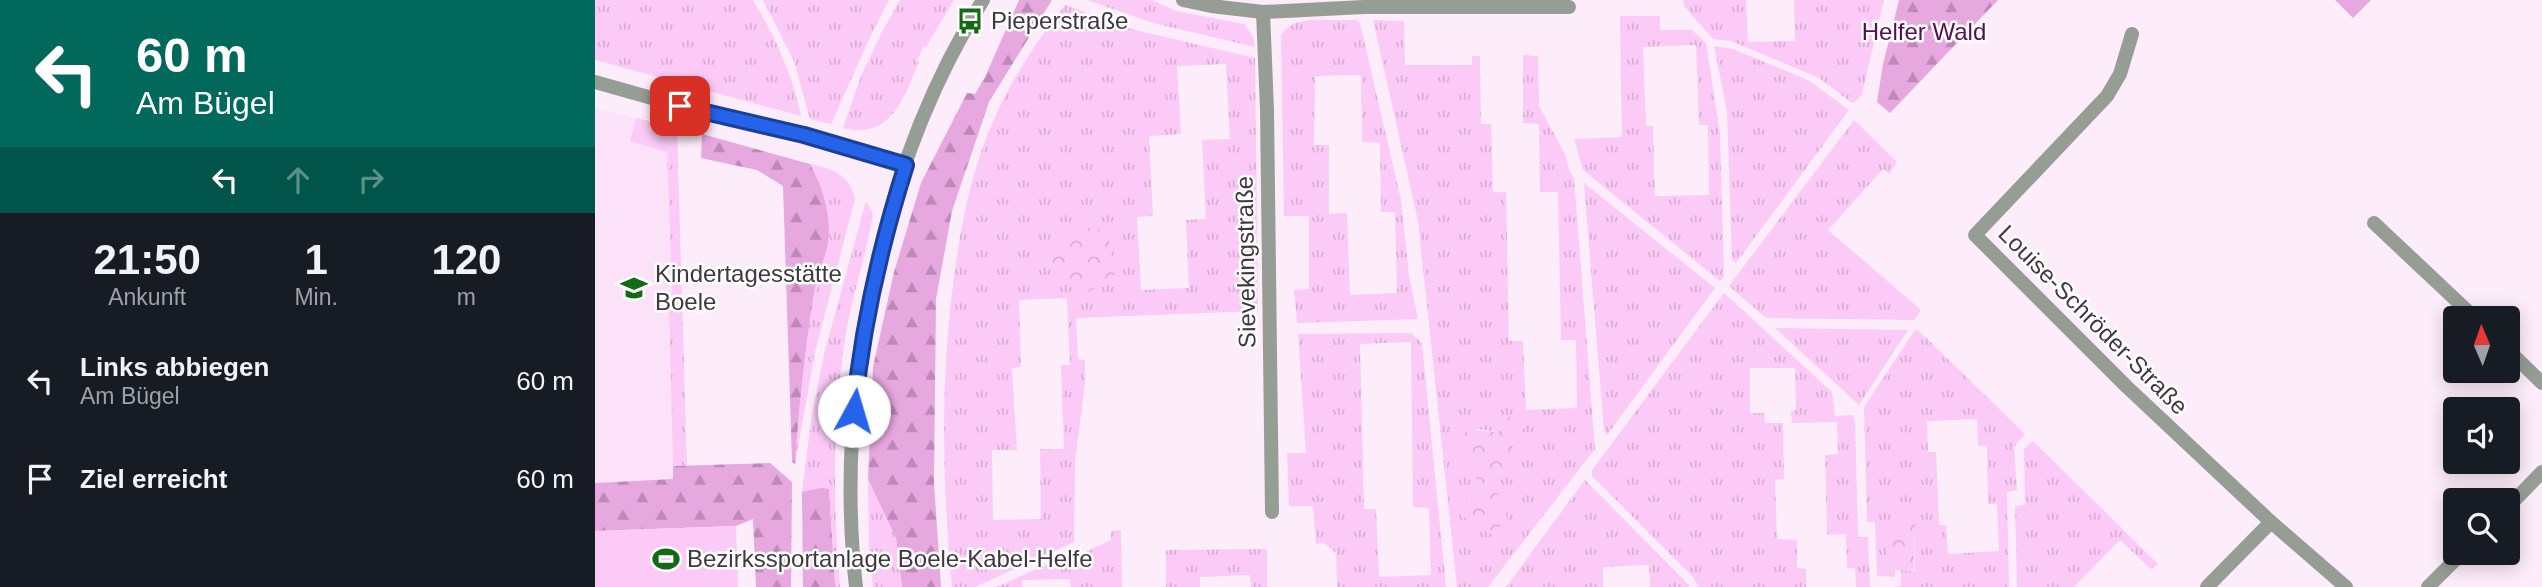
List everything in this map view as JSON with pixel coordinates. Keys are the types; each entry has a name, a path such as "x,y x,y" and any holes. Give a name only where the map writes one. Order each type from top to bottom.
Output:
{"street":[{"path":"856,587 850,474 865,317 883,239 906,165 933,93 983,0"},
{"path":"1184,0 1263,12 1364,7 1569,7"},
{"name":"Sievekingstraße","path":"1263,12 1267,109 1272,512"},
{"name":"Louise-Schröder-Straße","path":"2131,34 2120,74 2107,96 1975,235 2127,387 2271,522"},
{"path":"595,82 691,109 804,135 906,165"},
{"path":"2374,223 2462,306"},
{"path":"2520,362 2542,383"},
{"path":"2520,495 2542,472"},
{"path":"2207,587 2271,522 2346,587"},
{"path":"2428,587 2450,565"}],"shaded area":[{"name":"Kindertagesstätte Boele","path":"595,108 636,118 630,141 667,151 674,310 669,311 673,479 595,483"}],"green space":[{"path":"595,0 753,0 782,56 801,116 595,60"},
{"path":"763,0 889,0 831,124 810,119 794,61"},
{"path":"900,0 954,0 926,47 923,47 908,89 894,113 873,128 843,128 861,76"},
{"path":"1019,0 1052,0 989,102 952,211 936,299 934,483 941,587 902,587 896,538 868,479 873,367 894,272 921,183 967,93 975,94 985,77"},
{"path":"1087,0 1152,0 1176,11 1244,24 1253,36 1255,47 1153,23"},
{"path":"1683,0 1746,0 1748,42 1795,41 1794,0 1884,0 1862,94 1852,103 1819,78 1731,41 1713,39 1684,6"},
{"name":"Helfer Wald","path":"1899,0 1998,0 1890,113 1877,102 1883,64"},
{"path":"2335,0 2371,0 2353,18"},
{"path":"1065,5 1135,30 1255,58 1258,311 1076,318 1078,359 1085,360 1085,383 1075,462 1074,542 975,587 952,587 944,428 950,310 961,231 969,192 995,117 1018,73","holes":["1226,64 1230,139 1202,140 1206,219 1186,220 1189,288 1141,290 1137,217 1153,216 1149,136 1181,134 1177,66","1067,298 1070,365 1061,365 1064,449 1040,449 1041,519 993,520 992,450 1017,450 1012,368 1021,367 1019,300"]},
{"path":"1620,16 1660,16 1660,30 1692,30 1706,43 1720,133 1724,277 1720,281 1583,170 1574,139 1622,137","holes":["1696,45 1699,125 1708,125 1709,195 1655,196 1653,126 1646,126 1643,47"]},
{"path":"1309,20 1357,20 1360,23 1401,200 1409,276 1418,319 1297,323 1294,290 1309,289 1309,216 1284,216 1281,35 1290,26","holes":["1361,75 1362,142 1380,143 1381,212 1395,212 1397,293 1350,295 1347,213 1329,214 1329,145 1314,145 1315,76"]},
{"path":"1373,20 1404,21 1405,65 1472,65 1472,56 1480,56 1481,124 1491,124 1493,192 1506,192 1509,341 1523,341 1526,410 1577,408 1576,340 1561,340 1558,192 1540,192 1539,124 1523,123 1523,55 1538,56 1539,106 1574,177 1595,449 1488,587 1457,587 1418,221","holes":["1525,425 1489,487 1465,499 1480,484 1477,429 1499,432"]},
{"path":"1714,46 1733,49 1808,80 1849,110 1736,263 1732,260 1727,111"},
{"path":"636,118 677,128 687,465 673,466 669,310 673,310 667,152 630,141"},
{"path":"1854,120 1897,162 1889,174 1883,169 1828,230 1921,310 1914,320 1766,318 1729,286"},
{"path":"702,134 810,164 824,196 829,238 811,314 795,464 792,462 783,186 757,170 701,158"},
{"path":"810,164 845,178 855,199 815,352 795,464 811,314 829,238 826,204"},
{"path":"1584,183 1715,288 1607,435 1604,431"},
{"path":"866,201 873,214 848,324 838,402 835,494 840,587 835,587 829,489 802,492 811,421 824,354"},
{"path":"1082,227 1108,231 1115,277 1079,297 1050,258"},
{"path":"1724,293 1832,392 1835,416 1852,415 1855,419 1858,537 1868,537 1870,587 1856,587 1855,568 1847,568 1846,534 1827,535 1825,455 1838,454 1837,422 1792,423 1791,411 1796,410 1795,368 1750,368 1750,413 1764,413 1765,423 1783,423 1784,479 1775,480 1777,539 1797,540 1797,568 1806,569 1806,587 1699,587 1692,576 1592,476 1592,470"},
{"path":"1775,328 1908,330 1859,405"},
{"path":"1915,330 1918,330 2025,434 2014,447 2017,490 2007,492 2009,587 1892,587 1901,586 1901,570 1915,571 1915,524 1888,570 1895,570 1895,577 1877,576 1875,522 1867,522 1864,407","holes":["1977,419 1978,446 1987,446 1988,504 1997,504 1999,551 1948,554 1946,525 1939,525 1936,452 1928,452 1927,421"]},
{"path":"1411,333 1422,343 1446,587 1337,587 1336,553 1324,543 1316,544 1313,506 1289,506 1287,453 1306,453 1298,334","holes":["1411,342 1413,507 1429,508 1431,575 1379,577 1376,509 1364,509 1360,344"]},
{"path":"1508,417 1526,425 1511,446 1517,468 1490,487 1500,496 1508,520 1490,534 1462,516 1465,499 1480,484 1456,447 1467,430 1499,432"},
{"path":"2033,441 2158,564 2151,569 2120,540 2074,587 2017,587 2015,506 2025,505 2024,449"},
{"path":"770,463 792,482 791,587 756,587 753,519 736,526 595,531 595,483 673,479 673,466"},
{"path":"868,479 896,538 902,587 873,587 869,549"},
{"path":"1585,480 1689,587 1650,587 1649,565 1603,567 1603,587 1506,587"},
{"path":"829,489 835,587 803,587 802,492"},
{"path":"1887,524 1915,524 1914,570 1888,570"},
{"name":"Bezirkssportanlage Boele-Kabel-Helfe","path":"736,526 738,587 595,587 595,531"},
{"path":"1121,530 1122,587 1071,587 1070,579 1022,580 1022,587 997,587 1074,552 1083,553 1111,540 1111,531"},
{"path":"1267,549 1267,587 1251,587 1250,575 1200,577 1200,587 1166,587 1166,550"}],"place":[{"name":"Pieperstraße","path":"970,21"},
{"name":"Kindertagesstätte Boele","path":"634,288"},
{"name":"Bezirkssportanlage Boele-Kabel-Helfe","path":"666,559"}],"route":[{"path":"680,106 804,135 906,165 883,239 865,317 854,411"}]}
